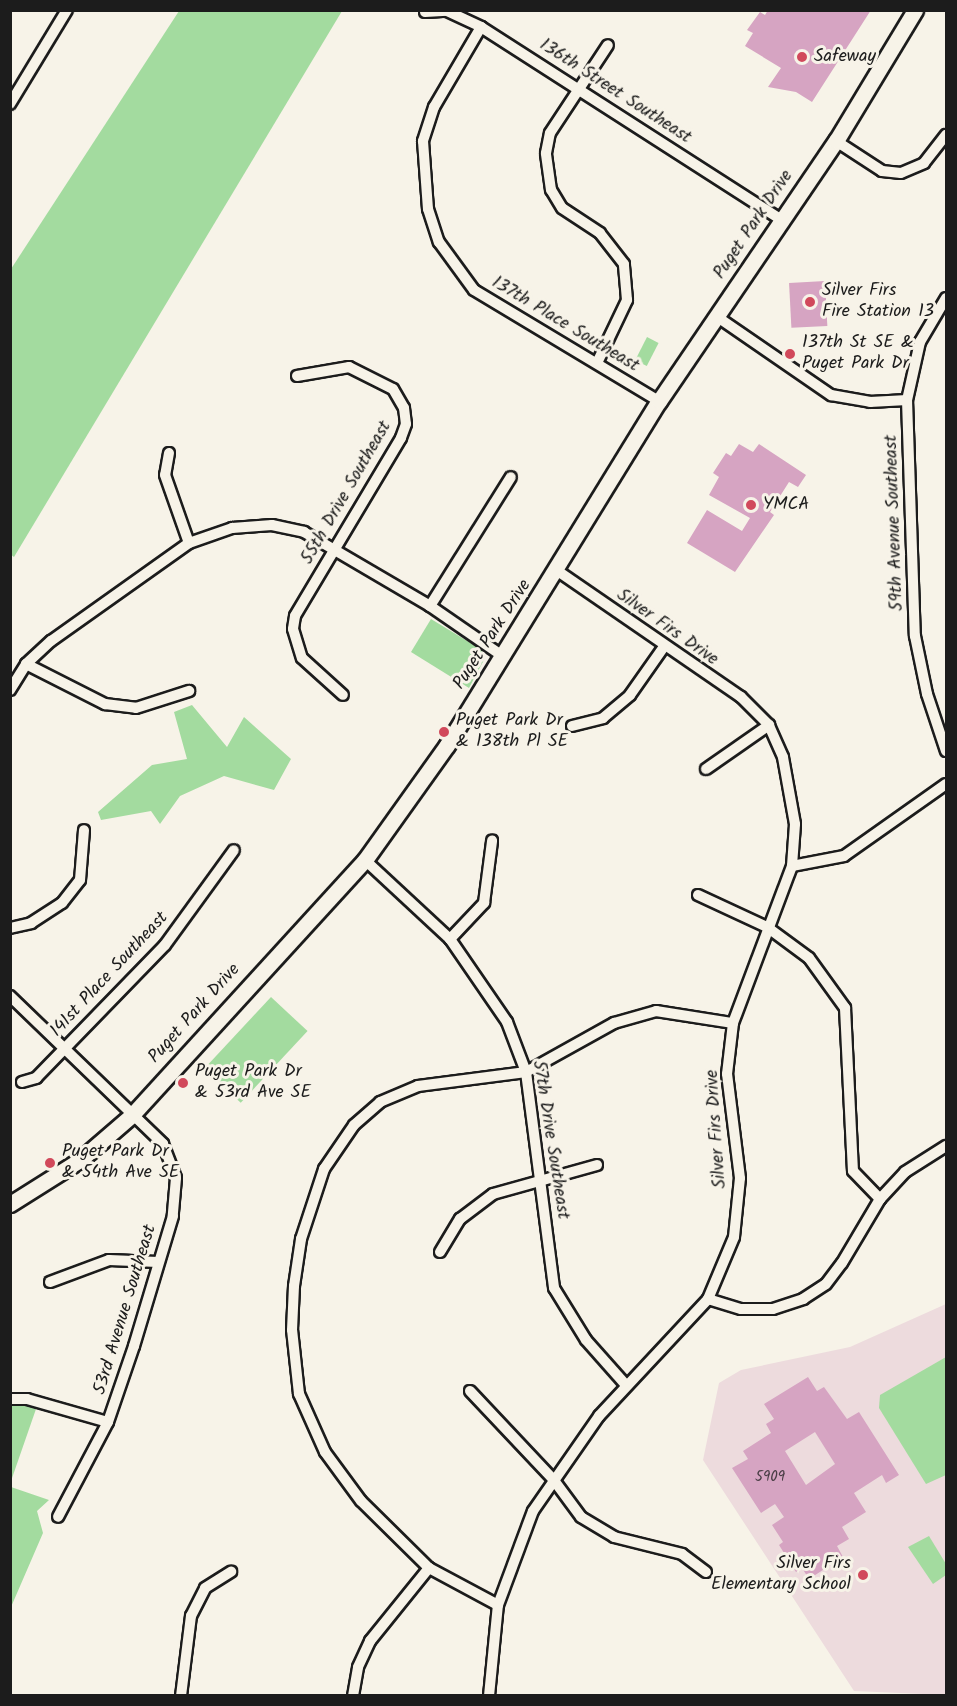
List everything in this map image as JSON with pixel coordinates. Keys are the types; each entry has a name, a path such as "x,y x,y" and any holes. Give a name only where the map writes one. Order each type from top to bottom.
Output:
{"street":[{"path":"10,104 67,10"},
{"name":"Puget Park Drive","path":"10,1204 80,1160 132,1115 258,972 365,860 447,745 501,655 558,570 659,401 780,219 836,141 915,10"},
{"name":"136th Street Southeast","path":"425,12 447,11 481,27 780,219"},
{"name":"137th Place Southeast","path":"481,27 434,107 423,141 429,209 439,242 474,290 659,401"},
{"path":"597,363 627,300 627,279 616,249 562,208 546,171 550,133 608,45"},
{"path":"836,141 882,171 901,173 924,163 946,135"},
{"name":"59th Avenue Southeast","path":"946,298 920,342 907,400 915,636 927,694 946,751"},
{"path":"716,316 831,395 870,402 907,400"},
{"name":"55th Drive Southeast","path":"297,376 349,367 393,389 404,408 401,438 295,616 293,629 302,658 343,695"},
{"path":"169,453 165,476 189,543"},
{"path":"430,606 510,477"},
{"path":"10,690 26,664 189,543 232,528 272,525 303,532 430,606 501,655"},
{"name":"Silver Firs Drive","path":"489,1695 498,1605 515,1550 553,1479 626,1385 708,1299 734,1237 740,1178 727,1074 733,1023 767,927 792,866 795,824 783,757 769,726 741,697 663,648 558,570"},
{"path":"572,726 603,718 621,703 663,648"},
{"path":"26,664 105,704 136,708 189,691"},
{"path":"706,769 769,726"},
{"path":"792,866 844,856 946,784"},
{"path":"10,928 31,923 62,903 80,880 84,830"},
{"path":"450,939 484,903 492,842"},
{"name":"141st Place Southeast","path":"22,1082 36,1078 165,945 234,850"},
{"name":"57th Drive Southeast","path":"365,860 450,939 507,1022 526,1072 543,1180 554,1288 586,1340 626,1385"},
{"path":"698,895 767,927 810,958 844,1008 853,1171 880,1199"},
{"name":"53rd Avenue Southeast","path":"10,996 163,1144 176,1178 173,1216 108,1422 71,1501 58,1517"},
{"path":"498,1605 429,1568 361,1502 325,1452 299,1394 292,1330 301,1239 324,1169 354,1125 380,1102 418,1086 526,1072 614,1023 656,1011 733,1023"},
{"path":"708,1299 741,1309 772,1310 803,1299 837,1270 880,1199 905,1172 946,1146"},
{"path":"440,1252 460,1218 493,1194 597,1165"},
{"path":"50,1282 109,1260 158,1262"},
{"path":"470,1391 553,1479 581,1517 614,1537 682,1554 706,1572"},
{"path":"10,1399 108,1422"},
{"path":"353,1695 358,1667 370,1641 429,1568"},
{"path":"181,1695 191,1616 205,1588 231,1572"}],"shaded area":[{"name":"Silver Firs Elementary School","path":"946,1304 946,1695 854,1691 703,1460 719,1383 741,1370 850,1347"}],"green space":[{"path":"179,11 342,11 14,557 10,554 11,269"},
{"path":"647,337 659,343 647,366 635,360"},
{"path":"431,619 482,650 485,658 469,688 411,652"},
{"path":"192,705 227,747 244,717 291,759 274,790 224,776 180,796 160,824 151,811 101,820 98,812 152,765 187,759 174,712"},
{"path":"271,997 308,1031 241,1103 204,1069"},
{"path":"946,1357 946,1475 926,1484 879,1408 880,1395"},
{"path":"23,1404 36,1409 11,1481 11,1405"},
{"path":"11,1487 49,1500 37,1511 43,1533 11,1607"},
{"path":"929,1536 946,1564 946,1575 933,1584 908,1547"}],"building":[{"name":"Safeway","path":"768,10 871,10 812,102 796,92 768,87 781,68 745,46 753,33 747,30 760,12 765,15"},
{"name":"Silver Firs Fire Station 13","path":"825,281 827,326 791,328 789,283"},
{"name":"YMCA","path":"739,444 753,452 759,444 806,475 798,487 789,482 770,512 774,515 735,572 687,543 707,510 742,531 750,518 709,495 719,477 713,473 726,453 731,456"},
{"name":"Silver Firs Elementary School","path":"808,1377 817,1391 824,1387 847,1419 859,1412 899,1475 886,1483 882,1475 854,1493 866,1512 842,1527 849,1539 837,1546 843,1557 809,1579 802,1568 796,1572 779,1545 783,1542 772,1525 784,1517 775,1504 761,1513 732,1468 748,1459 743,1451 771,1433 766,1424 774,1419 764,1404","holes":["815,1432 835,1464 806,1485 785,1451"]}],"place":[{"name":"Safeway","path":"802,57"},
{"name":"Silver Firs Fire Station 13","path":"810,302"},
{"name":"137th St SE & Puget Park Dr","path":"790,354"},
{"name":"YMCA","path":"751,505"},
{"name":"Puget Park Dr & 138th Pl SE","path":"444,732"},
{"name":"Puget Park Dr & 53rd Ave SE","path":"183,1083"},
{"name":"Puget Park Dr & 54th Ave SE","path":"50,1163"},
{"name":"Silver Firs Elementary School","path":"863,1575"}]}
